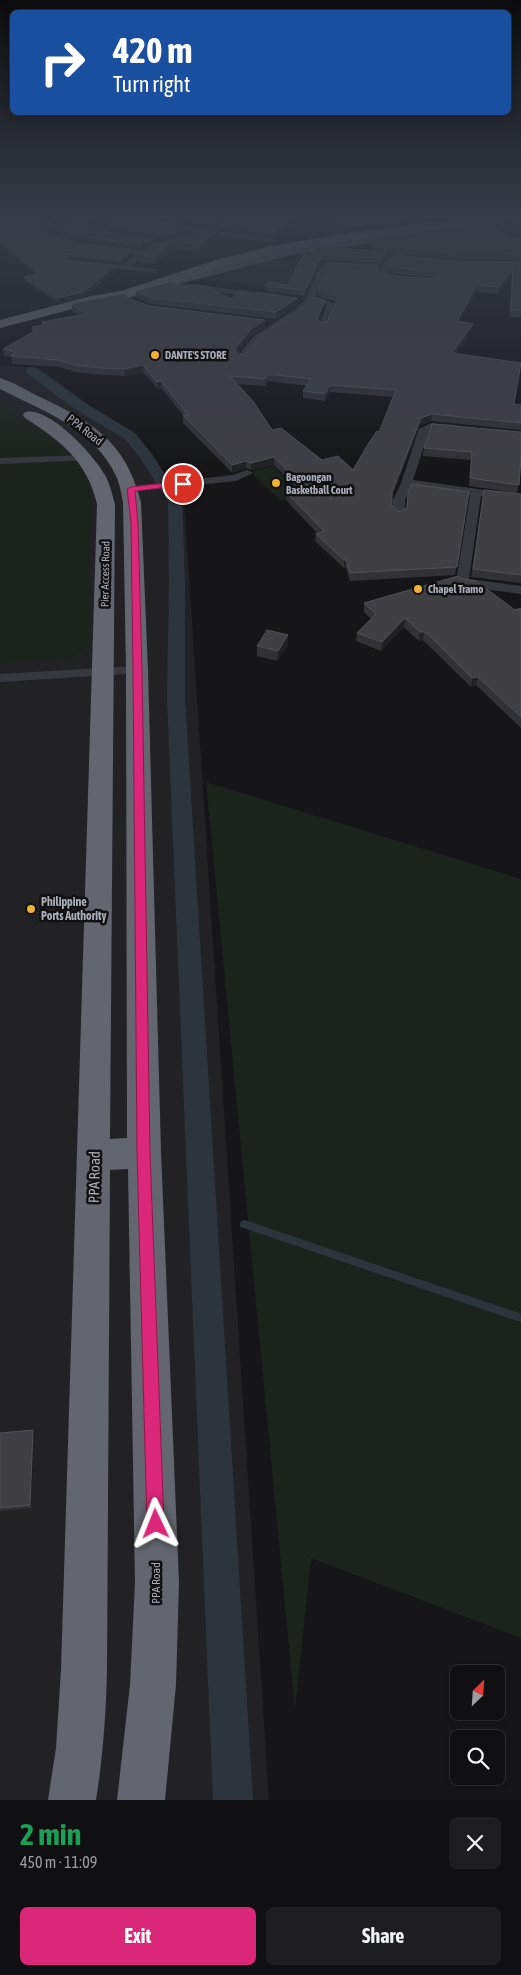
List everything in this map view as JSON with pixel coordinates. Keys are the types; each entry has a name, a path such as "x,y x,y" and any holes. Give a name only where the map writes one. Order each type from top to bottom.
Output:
{"highway":[{"path":"0,324 91,300"},
{"name":"PPA Road","path":"0,383 65,414 98,437 116,459 131,489 134,523 99,903 85,1581 85,1693 78,1768 72,1800"},
{"name":"PPA Road","path":"0,398 61,435 85,458 98,477"},
{"name":"Pier Access Road","path":"98,477 104,490 106,504 121,671"},
{"name":"PPA Road","path":"121,671 144,1152 158,1582 153,1685 140,1800"},
{"path":"94,1156 144,1152"}],"street":[{"path":"242,357 257,338 272,324 300,310 303,300 332,304 323,325"},
{"path":"399,514 399,500 407,483 426,427 467,429"},
{"path":"0,461 85,458"},
{"path":"131,489 216,481 236,478 247,473"},
{"path":"407,483 521,498"},
{"path":"476,492 462,582 521,590"},
{"path":"0,678 121,671"}],"shaded area":[{"path":"0,365 39,368 85,402 135,434 184,500 269,1800 0,1800"},
{"path":"0,407 32,424 71,455 0,458"},
{"path":"78,461 91,490 89,647 70,658 0,662 0,465"},
{"name":"Bagoongan Basketball Court","path":"273,466 302,495 280,500 250,472"},
{"path":"206,782 521,879 521,1638 311,1558 295,1709"}],"building":[{"path":"92,300 132,300 150,306 265,320 252,328 235,349 236,352 242,355 246,353 261,335 304,307 311,300 325,300 317,319 322,323 328,321 337,300 469,300 457,321 473,324 452,353 521,363 514,404 521,405 521,423 432,414 421,418 392,492 392,506 399,512 407,508 408,493 412,484 469,492 457,567 350,573 346,560 316,534 324,531 286,492 304,488 274,457 251,463 246,461 232,465 183,415 188,415 161,381 157,382 143,365 124,369 101,368 75,365 58,360 11,356 15,352 3,349 35,331 32,327 44,325 42,322 87,314 72,304","holes":["268,374 311,379 303,391 325,394 330,385 396,390 379,432 377,431 370,441 353,470 338,456 322,460 281,428 272,430 253,401 230,376 266,379"]},
{"path":"170,300 294,300 276,312"},
{"path":"511,300 521,300 521,311 511,310"},
{"path":"432,424 521,432 519,485 470,478 472,452 424,448"},
{"path":"484,490 521,494 521,575 473,569"},
{"path":"458,576 463,579 476,581 515,610 521,608 521,717 478,677 472,678 428,634 420,632 405,618 382,642 357,633 376,614 364,603"},
{"path":"267,630 288,635 278,651 257,646"},
{"path":"33,1430 30,1505 0,1508 0,1433"}],"waterway":[{"path":"32,371 80,406 130,436 147,457 175,502 177,584 176,698 233,1800"},
{"path":"244,1224 521,1318"}],"place":[{"name":"DANTE'S STORE","path":"155,355"},
{"name":"Bagoongan Basketball Court","path":"276,483"},
{"name":"Chapel Tramo","path":"418,589"},
{"name":"Philippine Ports Authority","path":"31,909"}],"route":[{"path":"156,1524 144,1152 137,670 134,523 131,489 183,484"}]}
